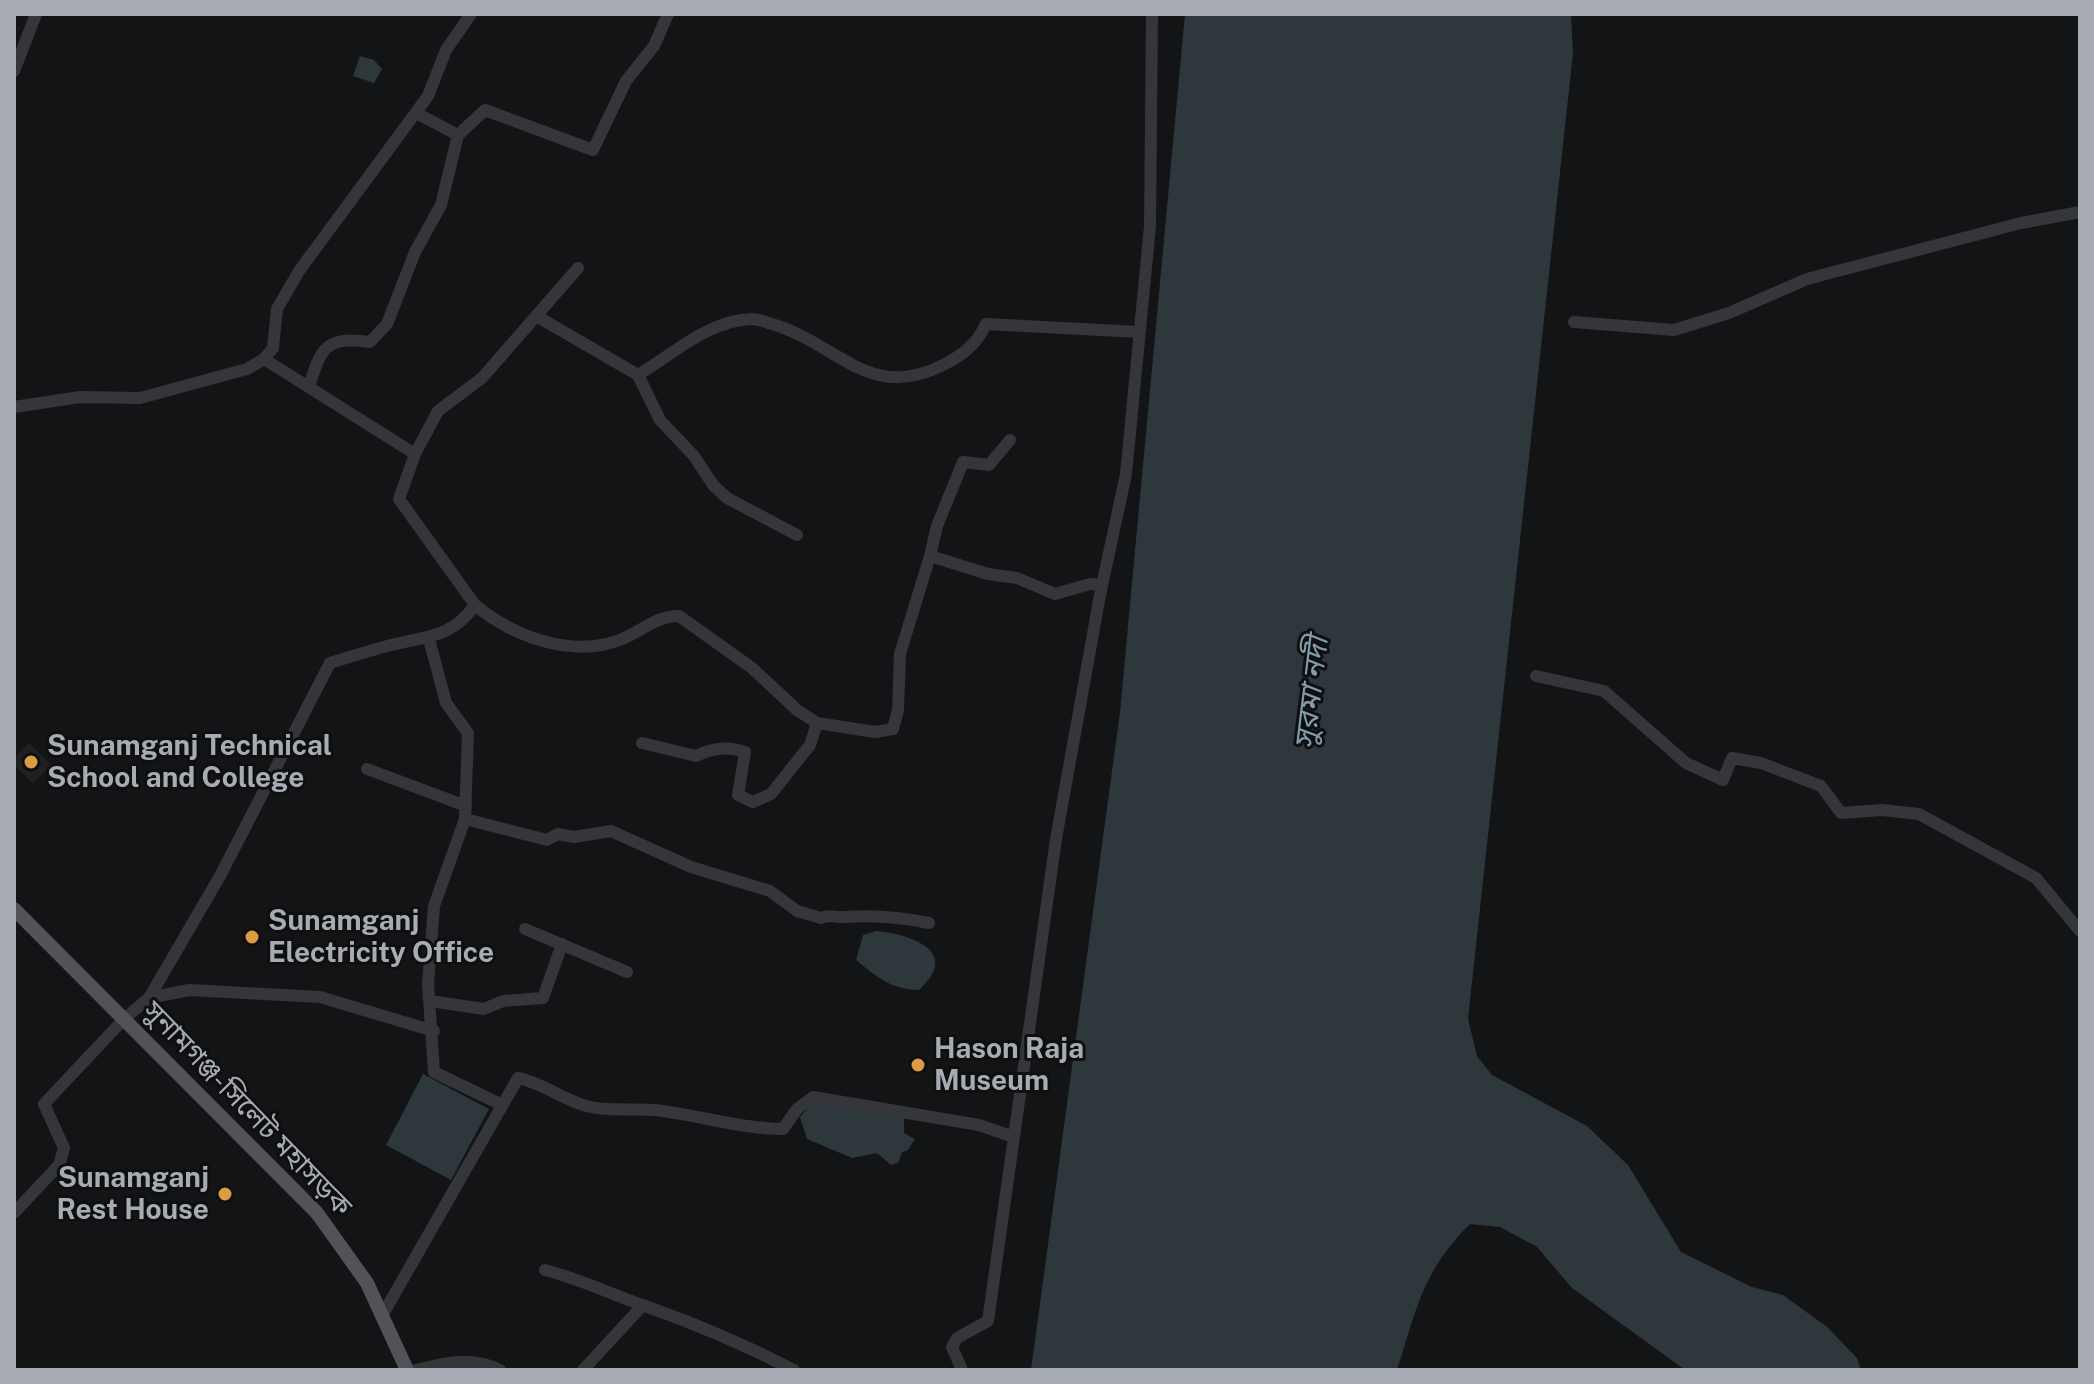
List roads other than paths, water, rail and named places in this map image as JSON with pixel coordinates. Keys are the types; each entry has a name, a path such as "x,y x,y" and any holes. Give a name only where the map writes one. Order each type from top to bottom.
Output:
{"main road":[{"name":"সুনামগঞ্জ-সিলেট মহাসড়ক","path":"14,909 317,1213 367,1283 407,1370"}],"street":[{"path":"14,71 36,14"},
{"path":"14,407 80,397 140,398 247,369 264,359 273,348 277,309 299,271 428,96 446,50 471,14"},
{"path":"309,387 320,353 340,340 370,342 387,324 415,252 441,205 458,135 485,110 593,150 626,81 654,46 668,14"},
{"path":"962,1370 952,1347 957,1338 988,1321 1056,839 1102,585 1126,474 1150,226 1152,14"},
{"path":"416,113 458,135"},
{"path":"1574,322 1674,330 1729,313 1807,279 2021,223 2080,212"},
{"path":"578,268 482,378 438,411 415,454 400,503 475,605 543,643 588,647 621,639 653,621 679,616 752,668 797,710 817,723 875,732 893,729 898,710 900,654 937,526 963,462 989,465 1010,440"},
{"path":"538,317 638,375 660,420 694,456 713,485 727,498 797,535"},
{"path":"638,375 702,333 732,322 754,319 791,330 860,369 889,380 935,369 963,355 981,336 986,324 1139,332"},
{"path":"264,359 415,454"},
{"path":"930,556 988,574 1017,578 1055,594 1090,584 1102,585"},
{"path":"14,1213 59,1165 64,1148 44,1104 124,1019 149,998 220,876 330,663 394,644 429,639 446,632 475,605"},
{"path":"429,639 446,703 468,733 466,812 434,906 428,984 434,1031 434,1072 502,1105"},
{"path":"1536,676 1604,691 1686,763 1723,780 1732,758 1761,763 1821,786 1841,813 1882,810 1919,814 2036,878 2080,931"},
{"path":"642,743 696,756 708,750 734,748 745,752 738,795 753,802 771,794 810,745 817,723"},
{"path":"367,769 466,812 547,840 558,834 574,837 611,831 691,867 770,891 797,911 821,918 829,915 859,917 881,914 929,923"},
{"path":"525,929 627,972"},
{"path":"430,1001 484,1009 503,1001 543,998 562,944"},
{"path":"149,998 189,990 294,994 345,1003 434,1031"},
{"path":"383,1314 518,1078 539,1082 588,1107 692,1114 729,1120 752,1129 783,1129 797,1109 813,1097 979,1125 1014,1137"},
{"path":"545,1270 580,1279 643,1305 692,1320 794,1370"},
{"path":"583,1370 643,1305"},
{"path":"416,1370 470,1361 484,1362 500,1370"}],"water":[{"name":"সুরমা নদী","path":"1185,14 1571,14 1573,53 1468,1019 1477,1056 1492,1075 1587,1126 1628,1165 1681,1252 1752,1287 1783,1295 1827,1327 1857,1358 1861,1370 1685,1370 1572,1288 1537,1247 1500,1227 1470,1224 1431,1275 1416,1309 1397,1370 1031,1370 1120,712"},
{"path":"360,56 374,60 382,69 374,83 353,76"},
{"path":"876,931 916,941 933,955 935,965 931,976 919,990 892,985 856,960 863,935"},
{"path":"423,1074 489,1109 451,1180 386,1145"},
{"path":"816,1099 904,1117 904,1133 915,1139 908,1150 902,1152 898,1163 891,1165 877,1153 852,1158 807,1139 800,1117"}],"place":[{"name":"Sunamganj Technical School and College","path":"31,762"},
{"name":"Sunamganj Electricity Office","path":"252,937"},
{"name":"Hason Raja Museum","path":"918,1065"},
{"name":"Sunamganj Rest House","path":"225,1194"}]}
